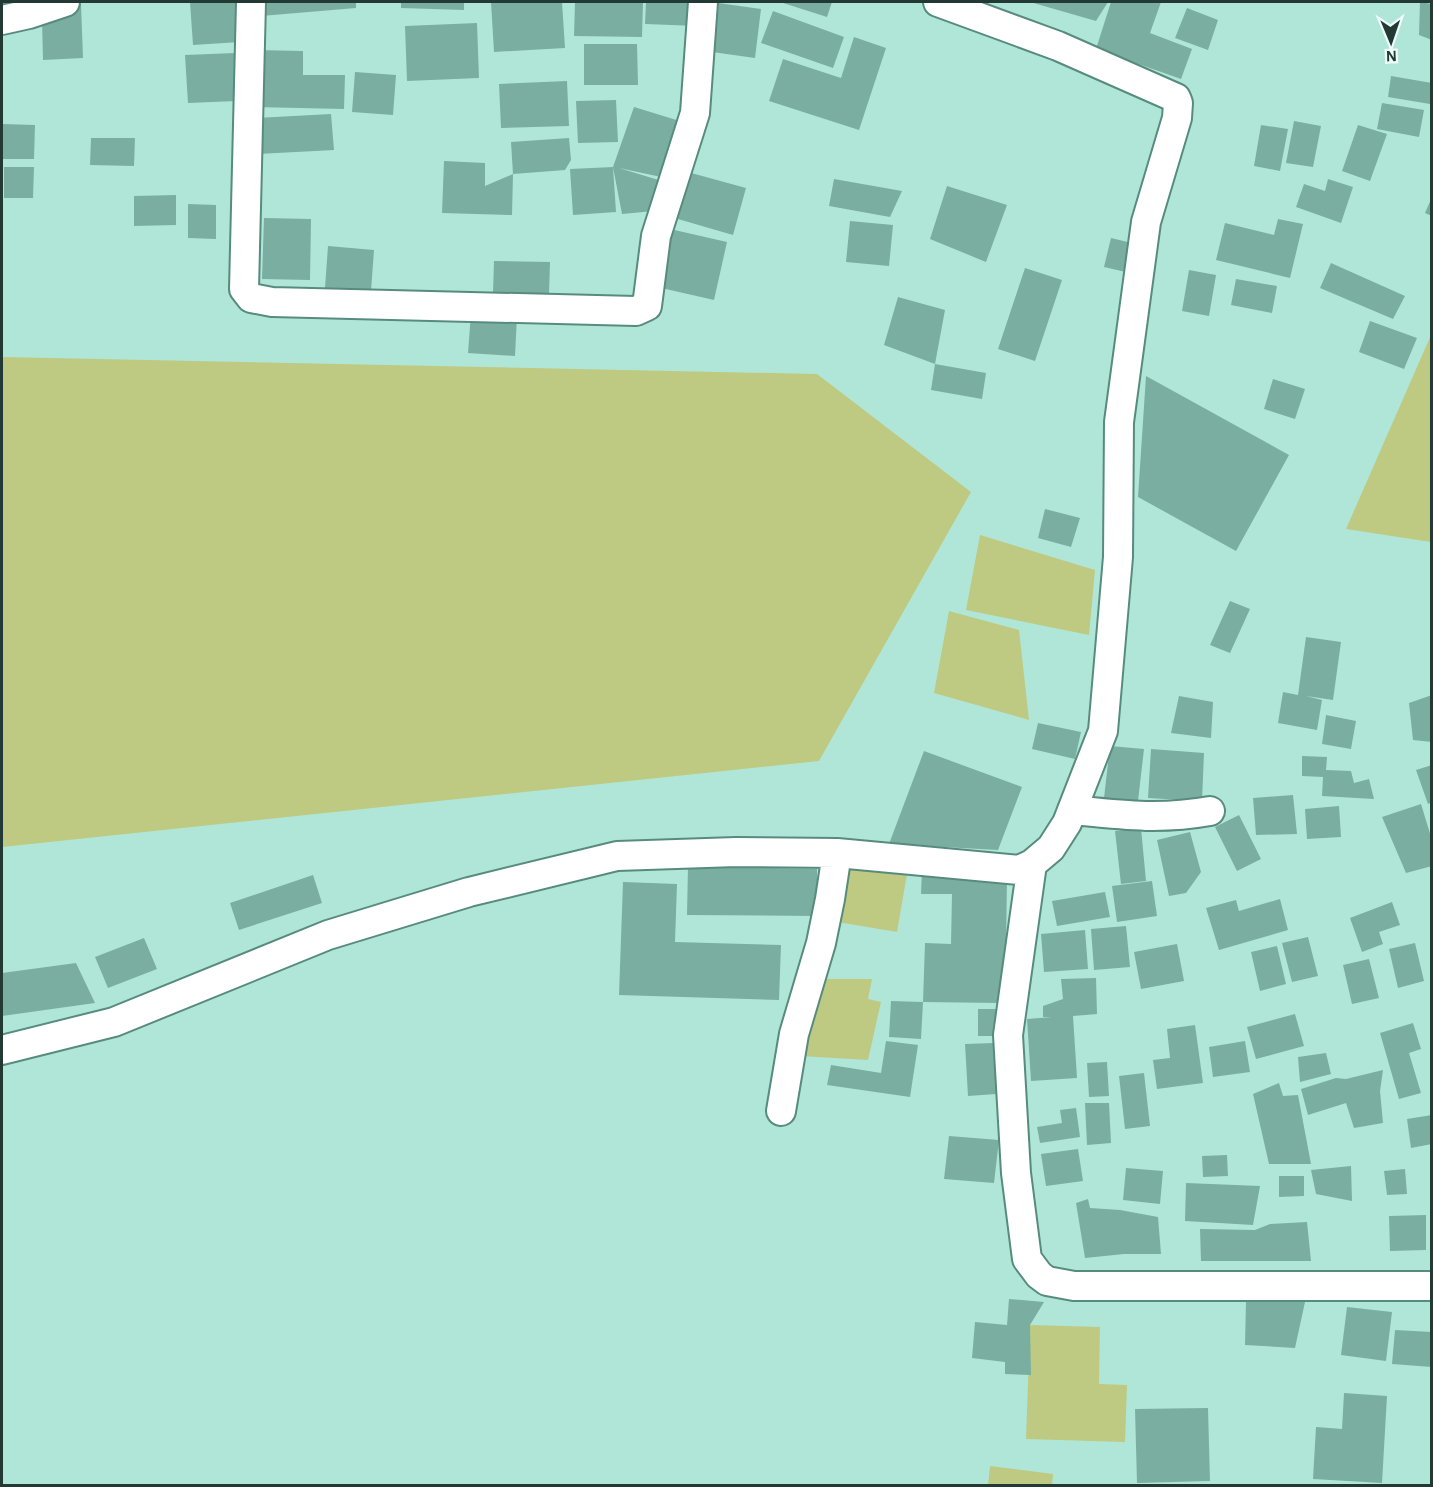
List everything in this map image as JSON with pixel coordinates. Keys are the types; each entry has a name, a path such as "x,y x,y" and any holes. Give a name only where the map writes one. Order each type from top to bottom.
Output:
{"street":[{"path":"2,20 64,2"},
{"path":"251,2 244,288 251,298 272,302 636,311 647,306 656,236 695,113 703,2"},
{"path":"2,1050 114,1022 338,932 469,892 617,856 736,852 837,853 1019,870 1032,864 1051,848 1067,823 1103,731 1118,557 1119,422 1146,222 1177,118 1178,103 1176,98 1058,46 938,2"},
{"path":"1072,810 1147,818 1184,816 1210,811"},
{"path":"781,1111 794,1034 820,943 837,853"},
{"path":"1032,864 1008,1035 1020,1205 1027,1259 1039,1275 1047,1281 1074,1286 1431,1286"}],"green space":[{"path":"1431,335 1431,542 1346,529"},
{"path":"2,357 817,374 971,492 819,761 2,847"},
{"path":"980,535 1095,570 1089,635 966,610"},
{"path":"949,611 1019,630 1029,720 934,693"},
{"path":"847,864 907,874 897,932 837,922"},
{"path":"817,979 872,979 868,999 881,1002 868,1060 800,1056"},
{"path":"1030,1325 1100,1327 1099,1384 1127,1385 1125,1442 1026,1439"},
{"path":"990,1466 1053,1474 1052,1485 988,1485"}],"building":[{"path":"190,2 238,2 240,42 193,45"},
{"path":"259,2 356,2 356,8 261,16"},
{"path":"401,2 464,2 464,10 401,8"},
{"path":"491,2 562,2 565,48 494,52"},
{"path":"575,2 643,2 642,37 574,36"},
{"path":"646,2 697,2 697,26 645,24"},
{"path":"711,2 761,9 755,58 705,51"},
{"path":"780,2 832,2 827,17"},
{"path":"1030,2 1108,2 1096,21"},
{"path":"1111,2 1161,2 1150,33 1192,49 1181,79 1096,49"},
{"path":"1420,2 1432,4 1432,40 1419,35"},
{"path":"81,4 83,58 43,60 42,19"},
{"path":"1187,8 1218,20 1208,50 1175,38"},
{"path":"773,11 844,37 833,68 761,43"},
{"path":"477,23 479,78 407,81 405,26"},
{"path":"854,37 886,48 859,130 769,101 783,59 841,78"},
{"path":"584,44 637,44 638,85 584,85"},
{"path":"255,50 303,51 303,75 345,75 344,109 254,107"},
{"path":"235,53 237,101 188,103 185,55"},
{"path":"355,72 396,75 393,115 352,112"},
{"path":"1391,76 1432,83 1430,104 1388,97"},
{"path":"567,81 569,126 501,128 499,84"},
{"path":"616,100 618,142 578,143 576,101"},
{"path":"1382,103 1424,110 1419,137 1377,129"},
{"path":"634,107 683,122 666,178 619,168 665,182 654,211 622,214 613,167"},
{"path":"331,114 334,150 258,154 256,118"},
{"path":"1294,121 1321,126 1313,167 1286,163"},
{"path":"2,124 35,125 34,159 2,159"},
{"path":"1261,125 1288,129 1280,171 1254,166"},
{"path":"1358,125 1387,134 1370,181 1342,171"},
{"path":"91,138 135,138 134,166 90,165"},
{"path":"569,138 571,160 565,170 513,174 511,142"},
{"path":"444,161 485,163 485,186 513,174 512,215 442,213"},
{"path":"4,167 34,167 33,198 4,198"},
{"path":"613,167 616,212 573,215 570,169"},
{"path":"684,171 746,188 733,235 671,217"},
{"path":"834,179 902,191 890,217 829,206"},
{"path":"1328,179 1353,187 1341,223 1296,207 1304,184 1325,191"},
{"path":"947,186 1007,205 986,262 930,239"},
{"path":"176,195 176,225 134,226 134,196"},
{"path":"1432,197 1432,216 1425,213"},
{"path":"188,204 216,205 216,239 188,238"},
{"path":"264,218 311,219 310,280 262,279"},
{"path":"1278,219 1303,224 1290,278 1216,260 1225,223 1274,235"},
{"path":"850,221 893,225 889,266 846,262"},
{"path":"670,229 727,242 714,300 657,287"},
{"path":"1111,238 1136,244 1130,273 1104,267"},
{"path":"328,246 374,250 371,291 325,288"},
{"path":"494,261 550,262 549,294 493,293"},
{"path":"1331,263 1405,296 1393,319 1320,288"},
{"path":"1025,268 1062,280 1035,361 998,349"},
{"path":"1189,270 1216,275 1209,316 1182,311"},
{"path":"1236,279 1277,286 1272,313 1231,305"},
{"path":"898,297 945,310 935,364 884,345"},
{"path":"471,313 517,316 515,356 468,353"},
{"path":"1370,321 1417,338 1404,369 1359,352"},
{"path":"935,364 986,373 982,399 931,390"},
{"path":"1146,376 1289,455 1236,551 1138,497"},
{"path":"1273,379 1305,389 1295,419 1264,409"},
{"path":"1045,509 1080,518 1071,547 1038,538"},
{"path":"1230,601 1250,609 1230,653 1210,645"},
{"path":"1306,637 1341,642 1333,700 1306,696 1322,700 1317,730 1278,723 1283,692 1298,695"},
{"path":"1432,695 1432,742 1413,740 1409,703"},
{"path":"1179,696 1213,702 1211,738 1171,733"},
{"path":"1326,715 1356,721 1351,749 1322,744"},
{"path":"1038,723 1081,732 1075,759 1032,749"},
{"path":"1110,746 1144,749 1138,801 1104,798"},
{"path":"1151,749 1204,753 1202,801 1148,798"},
{"path":"924,751 1022,787 998,850 889,844"},
{"path":"1302,756 1327,757 1326,770 1351,771 1354,783 1369,779 1374,799 1322,796 1323,777 1302,776"},
{"path":"1432,765 1432,802 1428,804 1416,770"},
{"path":"1293,795 1297,834 1256,835 1253,798"},
{"path":"1421,804 1432,840 1432,866 1406,873 1382,817"},
{"path":"1339,806 1341,837 1307,839 1305,809"},
{"path":"1239,815 1261,859 1237,871 1215,827"},
{"path":"1141,828 1146,881 1121,884 1115,831"},
{"path":"1190,832 1201,872 1186,893 1169,896 1157,840"},
{"path":"688,866 817,869 817,916 687,915"},
{"path":"922,870 1007,878 1006,947 1001,1003 923,1002 925,943 951,944 952,894 921,894"},
{"path":"313,875 322,903 239,930 230,903"},
{"path":"1152,881 1157,916 1117,922 1112,886"},
{"path":"623,882 677,884 675,942 781,945 779,1000 619,995"},
{"path":"1105,892 1110,917 1057,926 1052,901"},
{"path":"1280,899 1288,930 1219,950 1206,908 1236,900 1239,911"},
{"path":"1392,902 1400,925 1379,932 1383,944 1362,952 1350,918"},
{"path":"1126,926 1130,967 1094,970 1091,929"},
{"path":"1085,930 1088,969 1044,972 1041,934"},
{"path":"1308,937 1318,976 1292,982 1282,943"},
{"path":"144,938 157,969 108,988 95,957"},
{"path":"1415,943 1424,981 1398,988 1389,949"},
{"path":"1177,944 1184,981 1141,989 1134,952"},
{"path":"1277,946 1286,984 1260,991 1251,952"},
{"path":"1369,959 1379,998 1352,1004 1343,965"},
{"path":"76,963 95,1003 2,1016 2,973"},
{"path":"1096,978 1097,1014 1073,1016 1077,1078 1031,1081 1027,1019 1052,1017 1043,1017 1043,1006 1063,999 1061,979"},
{"path":"891,1001 923,1002 921,1039 889,1037"},
{"path":"978,1009 1000,1009 1001,1036 978,1036"},
{"path":"1295,1014 1304,1046 1256,1059 1247,1027"},
{"path":"1413,1023 1421,1049 1409,1053 1421,1093 1399,1099 1380,1033"},
{"path":"1195,1025 1203,1083 1157,1089 1153,1060 1170,1058 1167,1029"},
{"path":"886,1041 918,1045 910,1097 827,1085 831,1065 881,1073"},
{"path":"1245,1041 1250,1072 1213,1077 1209,1047"},
{"path":"994,1043 996,1094 968,1096 965,1044"},
{"path":"1326,1053 1331,1074 1300,1082 1298,1057"},
{"path":"1107,1062 1109,1096 1089,1097 1087,1063"},
{"path":"1383,1070 1380,1091 1383,1123 1354,1128 1346,1103 1308,1115 1301,1089 1336,1078 1346,1079"},
{"path":"1144,1073 1150,1126 1125,1129 1119,1076"},
{"path":"1279,1083 1283,1096 1298,1095 1311,1164 1269,1164 1253,1094"},
{"path":"1085,1103 1109,1103 1111,1143 1087,1145"},
{"path":"1076,1108 1080,1137 1040,1143 1037,1127 1062,1123 1060,1110"},
{"path":"1432,1115 1432,1144 1411,1148 1407,1119"},
{"path":"949,1136 999,1140 994,1183 944,1179"},
{"path":"1078,1149 1083,1181 1046,1186 1041,1154"},
{"path":"1227,1155 1228,1176 1203,1177 1202,1156"},
{"path":"1351,1166 1352,1201 1316,1194 1311,1170"},
{"path":"1126,1168 1163,1171 1160,1204 1123,1200"},
{"path":"1405,1169 1407,1194 1387,1195 1384,1171"},
{"path":"1279,1176 1304,1176 1304,1196 1279,1197"},
{"path":"1186,1183 1260,1186 1253,1225 1185,1221"},
{"path":"1088,1199 1090,1208 1120,1210 1158,1217 1161,1254 1124,1254 1085,1258 1076,1203"},
{"path":"1426,1215 1426,1250 1390,1251 1389,1216"},
{"path":"1307,1222 1311,1261 1201,1261 1200,1229 1255,1230 1270,1224"},
{"path":"1009,1299 1044,1302 1030,1325 1031,1375 1005,1374 1005,1362 972,1358 975,1322 1007,1325"},
{"path":"1246,1301 1305,1302 1295,1348 1245,1345"},
{"path":"1347,1307 1392,1312 1386,1361 1341,1355"},
{"path":"1395,1330 1432,1332 1432,1367 1392,1364"},
{"path":"1344,1393 1387,1396 1382,1483 1313,1479 1316,1427 1342,1429"},
{"path":"1208,1408 1210,1481 1137,1483 1135,1409"}]}
